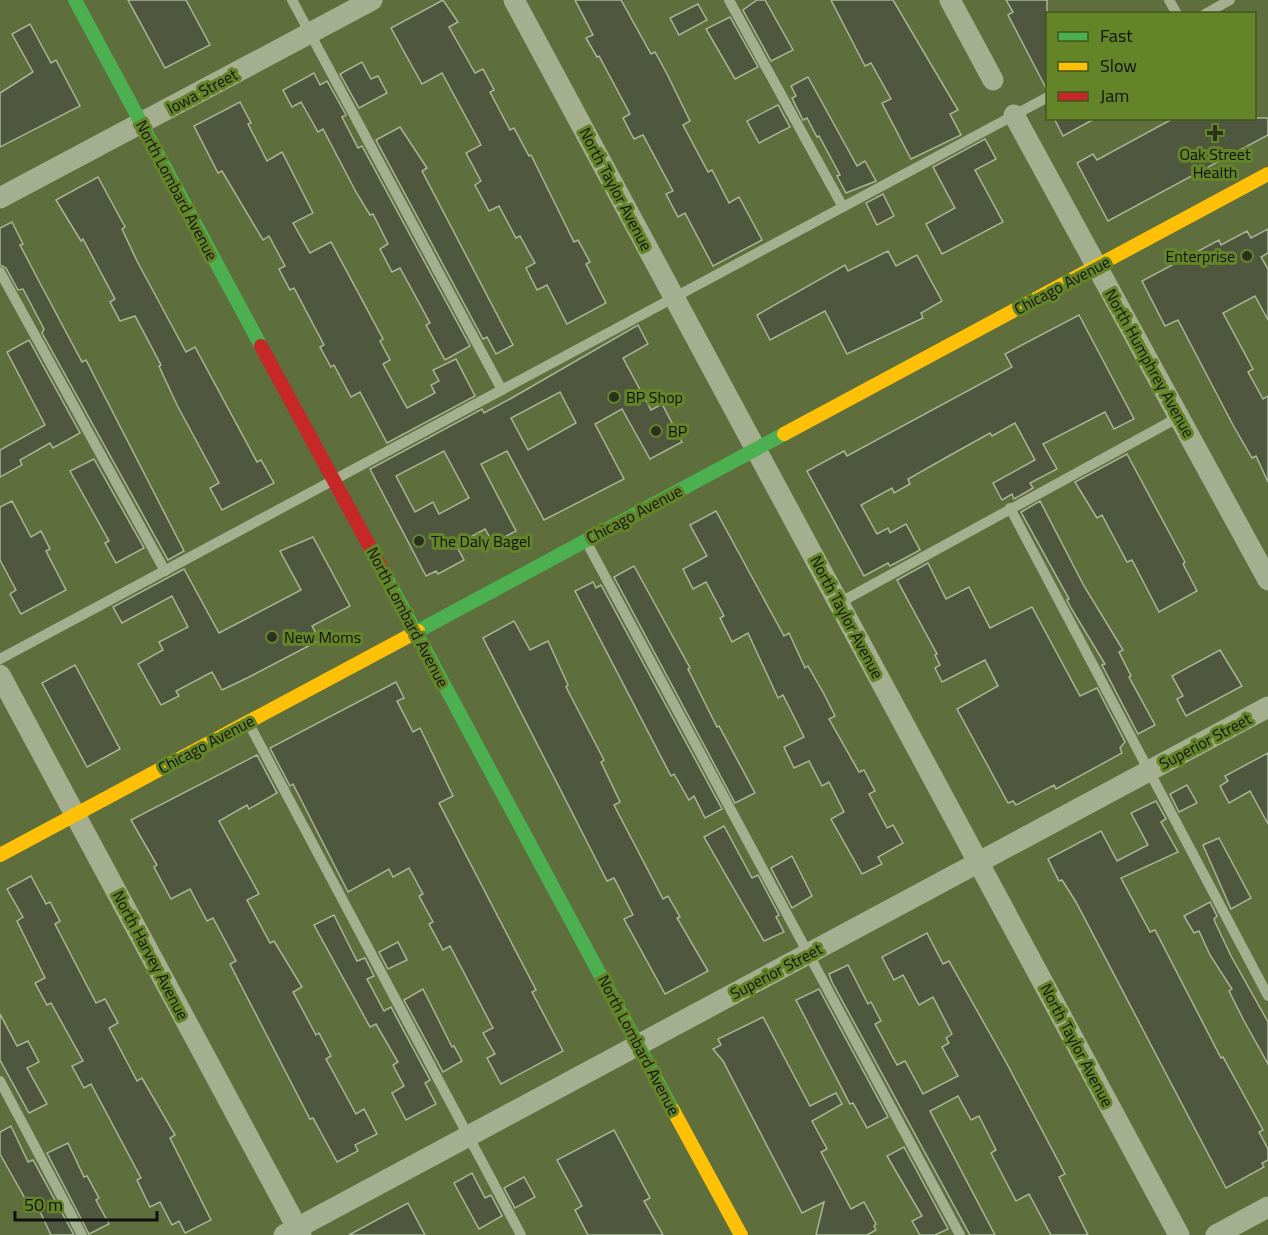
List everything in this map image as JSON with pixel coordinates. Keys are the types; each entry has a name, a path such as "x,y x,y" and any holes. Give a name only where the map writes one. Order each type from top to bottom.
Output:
{"main road":[{"name":"North Lombard Avenue","path":"75,0 741,1235"},
{"name":"Chicago Avenue","path":"0,855 1268,174"}],"street":[{"name":"Iowa Street","path":"0,198 372,0"},
{"name":"North Taylor Avenue","path":"514,0 1179,1235"},
{"path":"950,0 993,80"},
{"name":"North Humphrey Avenue","path":"1014,115 1268,580"},
{"name":"North Harvey Avenue","path":"0,675 76,814 294,1233"},
{"name":"Superior Street","path":"294,1233 638,1045 1268,707"},
{"path":"1216,1235 1268,1207"}],"lane":[{"path":"292,0 502,390"},
{"path":"729,0 843,207"},
{"path":"1209,12 1230,0"},
{"path":"0,659 1046,98"},
{"path":"0,272 165,571"},
{"path":"839,603 1179,417"},
{"path":"1010,508 1268,996"},
{"path":"586,540 960,1235"},
{"path":"248,722 520,1235"},
{"path":"0,1081 82,1235"}],"building":[{"path":"128,0 186,0 210,45 165,68"},
{"path":"443,0 458,22 449,27 475,73 483,69 494,90 490,92 510,130 514,128 529,156 531,155 574,242 578,240 590,262 586,264 606,303 567,324 547,285 537,290 526,268 535,263 520,236 516,238 499,206 489,211 475,185 481,181 466,153 481,145 442,73 422,84 391,28"},
{"path":"575,0 621,0 651,54 655,52 667,74 690,121 683,125 708,172 712,170 729,203 739,197 762,240 713,266 685,213 678,217 666,194 673,191 643,135 634,139 623,118 630,114 599,56 597,57 586,38 593,35"},
{"path":"757,0 765,0 793,50 771,61 743,10"},
{"path":"831,0 893,0 958,110 950,114 961,135 911,159 882,103 891,99 871,63 865,66"},
{"path":"1006,0 1047,0 1046,88 1008,15 1013,12"},
{"path":"698,4 707,20 679,35 670,18"},
{"path":"730,17 758,67 735,79 706,29"},
{"path":"30,24 51,63 56,60 80,106 0,147 0,93 33,72 12,34"},
{"path":"362,62 371,79 378,76 387,93 359,108 340,74"},
{"path":"314,73 320,85 327,81 346,115 342,117 358,148 362,146 470,346 445,360 426,325 430,323 400,268 392,272 380,249 388,244 373,214 370,215 356,192 323,129 318,132 301,102 292,107 283,90"},
{"path":"808,77 857,166 865,161 876,181 846,193 837,176 840,175 819,136 817,137 807,118 803,120 792,98 796,96 791,86"},
{"path":"240,102 251,123 248,124 267,161 282,152 313,213 293,223 310,253 331,242 383,339 380,341 390,360 383,364 407,408 435,393 431,385 439,381 433,370 456,359 475,396 387,443 360,392 351,397 334,365 331,367 320,347 324,345 294,288 290,290 279,269 285,266 269,236 263,240 222,171 218,173 194,126"},
{"path":"778,105 790,127 759,143 747,121"},
{"path":"1268,118 1268,135 1108,221 1077,163 1093,154 1097,160 1170,120"},
{"path":"1055,120 1092,120 1063,136"},
{"path":"400,127 427,168 422,171 513,345 496,354 487,337 483,339 376,140"},
{"path":"985,139 996,159 975,170 1003,222 942,254 926,224 955,208 933,167"},
{"path":"98,177 125,227 122,229 137,261 186,352 195,347 257,462 261,460 274,483 222,510 210,488 219,483 177,405 159,366 161,365 135,316 120,321 110,302 115,299 83,239 81,241 56,200"},
{"path":"883,194 894,216 877,225 866,203"},
{"path":"12,222 23,244 20,245 82,362 86,360 184,551 168,560 42,333 44,329 23,289 18,290 6,268 0,265 0,228"},
{"path":"1268,229 1268,253 1261,257 1268,269 1268,320 1255,296 1223,313 1253,369 1248,372 1263,399 1268,396 1268,482 1256,456 1252,458 1233,425 1178,320 1165,326 1142,281 1219,240 1221,245 1247,231 1251,238"},
{"path":"888,251 896,266 917,255 942,301 921,313 923,318 847,354 825,311 770,340 757,315 845,265 848,271"},
{"path":"1079,315 1134,419 1114,429 1105,412 1043,444 1057,469 1030,483 1033,488 1014,499 1012,494 1002,500 993,483 1035,460 1015,423 992,436 990,433 908,479 910,484 894,493 892,488 861,505 877,534 888,528 890,533 906,524 920,550 890,566 888,563 864,576 807,471 844,451 847,456 1012,367 1005,354"},
{"path":"638,325 648,344 623,358 651,410 662,404 682,442 650,459 622,409 595,424 624,479 544,520 507,451 481,464 516,531 493,543 485,529 456,545 464,560 438,574 436,571 426,576 370,469 482,409 484,413","holes":["560,392 576,423 528,450 511,418","444,451 469,498 439,514 433,502 415,512 396,476"]},
{"path":"29,340 80,433 53,448 50,443 20,460 22,465 0,477 0,450 45,425 7,352"},
{"path":"1127,454 1185,562 1183,564 1197,591 1159,612 1132,560 1127,562 1102,515 1097,518 1075,482"},
{"path":"94,459 144,548 116,563 105,543 109,541 70,471"},
{"path":"12,501 31,537 41,531 50,549 46,551 66,590 21,614 10,594 16,590 0,560 0,507"},
{"path":"1040,501 1084,586 1123,650 1119,652 1131,676 1129,677 1155,725 1138,734 1102,665 1105,664 1071,608 1067,600 1069,599 1021,512"},
{"path":"716,511 784,636 789,633 805,668 808,666 824,694 835,716 829,719 859,772 864,770 875,791 869,794 887,828 893,825 903,843 878,857 882,864 862,874 831,819 844,812 829,782 822,786 809,761 794,768 784,747 804,737 783,695 778,698 748,633 732,642 720,618 724,616 706,582 693,589 683,569 707,556 690,525"},
{"path":"313,537 350,606 312,626 320,640 222,690 212,672 176,691 179,696 161,705 138,664 163,650 159,642 188,627 172,596 122,623 113,607 184,569 219,633 301,590 280,551"},
{"path":"928,563 946,599 969,587 990,628 1032,607 1080,696 1097,688 1125,742 1120,748 1122,753 1056,789 1054,785 1016,805 1013,801 1008,803 957,709 998,686 985,660 942,682 935,668 940,665 935,655 937,654 897,580"},
{"path":"634,566 690,668 688,669 717,727 719,726 755,793 735,803 614,577"},
{"path":"593,582 596,588 601,585 722,809 705,818 694,796 689,800 674,774 671,776 575,591"},
{"path":"514,621 530,650 548,641 568,685 566,687 604,760 601,762 620,802 614,805 663,899 668,896 680,917 677,918 708,971 665,994 624,919 633,915 614,878 607,881 483,638"},
{"path":"1220,650 1242,686 1186,716 1177,699 1183,696 1172,676"},
{"path":"75,665 120,749 87,767 42,683"},
{"path":"396,682 404,698 397,701 413,732 420,728 453,796 439,803 536,990 532,992 563,1051 501,1084 487,1058 495,1054 483,1033 493,1028 450,946 443,950 429,924 433,922 419,896 423,894 409,868 393,877 389,869 348,892 293,784 290,786 270,748"},
{"path":"1268,753 1268,824 1250,791 1229,803 1220,786 1228,781 1225,776"},
{"path":"257,755 277,793 249,809 247,805 219,821 259,894 247,900 270,943 274,941 302,987 293,992 316,1035 319,1033 331,1056 326,1059 356,1114 364,1109 377,1134 355,1145 358,1151 337,1162 313,1118 310,1119 230,964 236,961 213,918 207,921 190,889 171,899 154,867 157,865 131,820"},
{"path":"1187,785 1197,803 1179,812 1170,794"},
{"path":"1156,801 1166,819 1161,822 1178,852 1121,878 1150,932 1155,930 1221,1058 1223,1057 1263,1130 1259,1132 1268,1149 1268,1160 1262,1163 1264,1167 1226,1188 1076,902 1062,880 1059,881 1048,859 1101,831 1117,861 1148,845 1131,813"},
{"path":"724,826 752,878 758,875 779,915 776,917 784,932 764,941 704,837"},
{"path":"1219,838 1251,898 1231,909 1203,845"},
{"path":"792,856 812,896 792,908 771,868"},
{"path":"31,876 46,904 50,902 60,921 55,924 96,1003 105,999 118,1023 109,1028 137,1081 142,1078 175,1135 170,1138 211,1220 185,1233 179,1221 172,1225 160,1202 150,1207 137,1180 141,1178 91,1084 84,1088 72,1066 83,1061 51,1003 47,1005 35,983 45,978 17,921 23,917 7,889"},
{"path":"1210,902 1217,916 1214,919 1215,922 1231,956 1268,1022 1268,1064 1229,991 1232,989 1210,955 1199,931 1194,933 1184,916"},
{"path":"334,915 357,961 365,958 374,976 367,979 384,1011 391,1007 430,1080 425,1083 436,1104 406,1120 392,1093 404,1086 393,1065 398,1062 376,1024 370,1027 314,925"},
{"path":"927,933 943,964 949,961 1006,1062 1065,1174 1059,1177 1088,1235 1051,1235 1029,1194 1016,1201 991,1153 996,1150 979,1116 971,1120 958,1096 930,1111 995,1235 970,1235 832,982 829,974 848,965 868,1004 871,1002 881,1021 875,1024 897,1065 905,1061 923,1094 958,1076 942,1047 949,1043 946,1038 952,1034 933,997 919,1005 903,975 894,980 882,957"},
{"path":"398,942 407,960 388,969 379,952"},
{"path":"423,989 452,1047 454,1046 462,1061 443,1072 404,1000"},
{"path":"819,989 888,1117 867,1128 853,1103 850,1104 796,1000"},
{"path":"0,1014 17,1046 28,1041 39,1062 27,1068 47,1104 29,1113 0,1060"},
{"path":"763,1017 810,1106 836,1093 842,1104 812,1121 827,1149 821,1152 851,1209 864,1202 876,1224 874,1226 876,1230 867,1235 816,1235 824,1202 802,1213 723,1061 713,1049 721,1045 718,1039"},
{"path":"11,1126 28,1162 33,1160 74,1235 51,1235 37,1205 31,1209 0,1154 0,1132"},
{"path":"614,1130 650,1198 644,1201 663,1235 588,1235 575,1210 582,1206 557,1160"},
{"path":"68,1143 84,1177 87,1176 99,1198 96,1200 109,1224 89,1234 47,1153"},
{"path":"904,1147 948,1229 935,1235 920,1235 912,1221 922,1216 887,1156"},
{"path":"472,1173 485,1198 491,1195 502,1216 479,1229 454,1183"},
{"path":"524,1177 535,1197 515,1208 504,1188"},
{"path":"408,1203 425,1235 349,1235"}],"traffic: fast":[{"path":"75,0 261,346"},
{"path":"418,631 784,434"},
{"path":"384,573 673,1110"}],"traffic: slow":[{"path":"784,434 1268,174"},
{"path":"0,855 418,631"},
{"path":"673,1110 741,1235"}],"traffic: jam":[{"path":"261,346 384,573"}],"place":[{"name":"Oak Street Health","path":"1215,133"},
{"name":"Enterprise","path":"1247,256"},
{"name":"BP Shop","path":"614,397"},
{"name":"BP","path":"656,431"},
{"name":"The Daly Bagel","path":"419,541"},
{"name":"New Moms","path":"272,637"}]}
